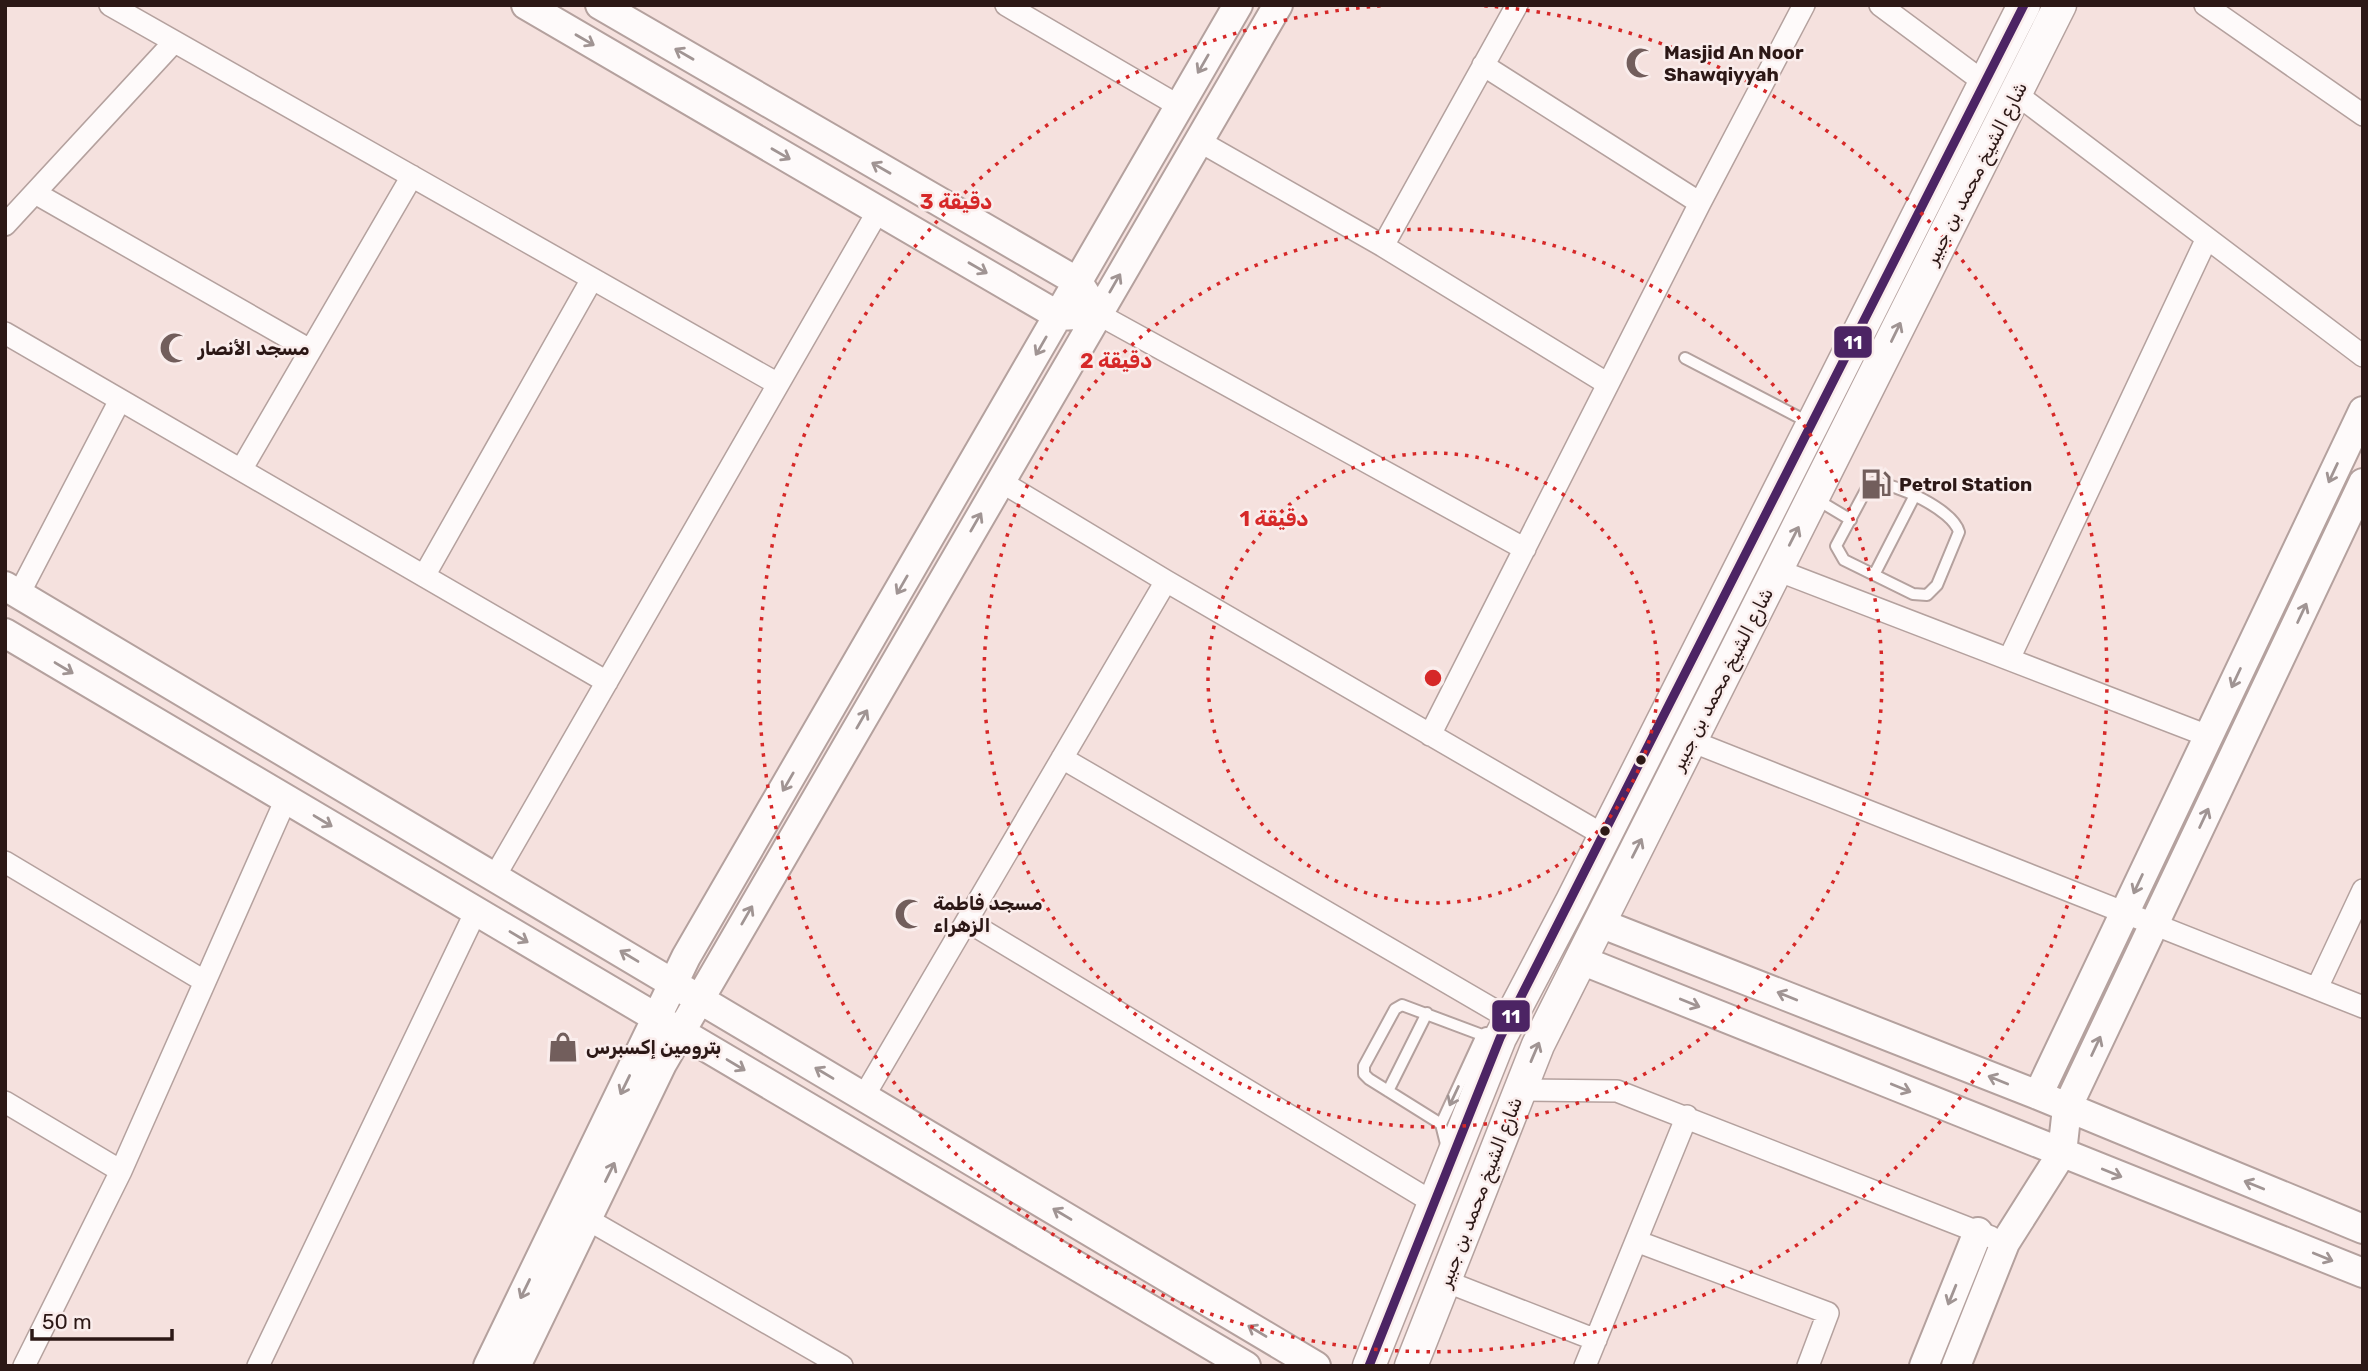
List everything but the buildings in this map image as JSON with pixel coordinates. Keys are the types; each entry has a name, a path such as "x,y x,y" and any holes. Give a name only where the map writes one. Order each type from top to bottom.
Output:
{"main road":[{"name":"شارع الشيخ محمد بن جبير","path":"1369,1366 1450,1163 1499,1027 1605,836 2024,5"},
{"name":"شارع الشيخ محمد بن جبير","path":"1411,1366 1538,1045 2060,5"}],"street":[{"path":"110,5 778,384"},
{"path":"526,5 1059,316 1098,313"},
{"path":"600,5 1078,282 1098,313 1525,549"},
{"path":"1006,5 1180,106"},
{"path":"516,1366 587,1219 669,1025 674,983 693,945 1238,5"},
{"path":"488,1366 669,1025 699,998 1278,5"},
{"path":"1383,246 1517,5"},
{"path":"1430,734 1700,203 1804,5"},
{"path":"1880,5 1985,83"},
{"path":"2205,5 2363,115"},
{"path":"5,225 174,41"},
{"path":"1483,65 1700,203"},
{"path":"2015,93 2363,356"},
{"path":"1199,141 1383,246 1608,384"},
{"path":"241,470 412,176"},
{"path":"35,193 310,350"},
{"path":"495,876 878,211"},
{"path":"2009,659 2207,238"},
{"path":"424,576 592,279"},
{"path":"5,333 607,682"},
{"path":"120,400 13,589 1315,1366"},
{"path":"2038,1096 2363,411"},
{"path":"1000,481 1166,581 1605,836"},
{"path":"1956,1366 2006,1243 2062,1153 2067,1108 2363,483"},
{"path":"1777,570 2208,736"},
{"path":"864,1096 1166,581"},
{"path":"5,633 1246,1366"},
{"path":"1691,741 2123,915 2363,1007"},
{"path":"1062,758 1499,1027"},
{"path":"24,1366 121,1171 286,799"},
{"path":"5,862 204,981"},
{"path":"2317,988 2363,890"},
{"path":"258,1366 476,911"},
{"path":"967,921 1434,1203"},
{"path":"1600,923 2038,1096 2363,1229"},
{"path":"1641,984 1635,956 1652,943"},
{"path":"1581,960 2363,1273"},
{"path":"1520,1090 1618,1091 2006,1243"},
{"path":"5,1102 121,1171"},
{"path":"1586,1366 1687,1116"},
{"path":"587,1219 842,1366"},
{"path":"1924,1366 1978,1232"},
{"path":"1636,1241 1828,1313 1808,1366"},
{"path":"1445,1281 1596,1340"}],"lane":[{"path":"1685,358 1812,425"},
{"path":"1874,483 1888,483 1914,497 1942,511 1956,522 1959,532 1937,585 1927,595 1913,594 1844,560 1836,546 1867,488 1874,483"},
{"path":"1874,575 1914,497"},
{"path":"1814,498 1851,520"},
{"path":"1441,1124 1364,1074 1364,1066 1395,1009 1408,1005 1427,1013 1499,1027 1441,1124 1450,1163"},
{"path":"1388,1091 1427,1013"}],"transit line":[{"name":"11","path":"1369,1366 1500,1038 2024,5"}],"place":[{"name":"Masjid An Noor Shawqiyyah","path":"1641,63"},
{"name":"مسجد الأنصار","path":"175,348"},
{"name":"Petrol Station","path":"1876,484"},
{"name":"مسجد فاطمة الزهراء","path":"910,914"},
{"name":"بترومين إكسبرس","path":"563,1047"}]}
